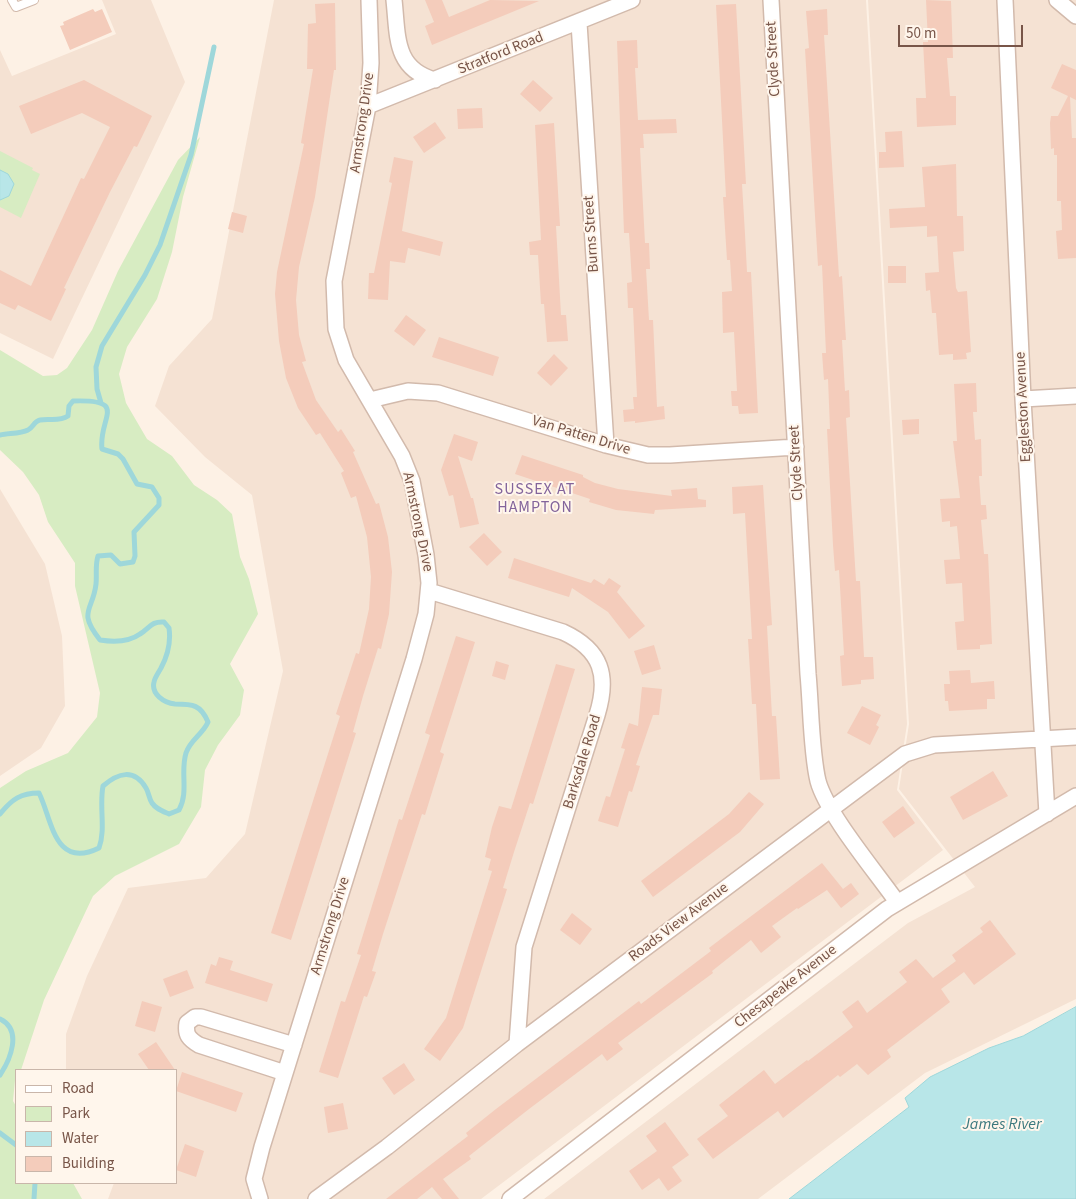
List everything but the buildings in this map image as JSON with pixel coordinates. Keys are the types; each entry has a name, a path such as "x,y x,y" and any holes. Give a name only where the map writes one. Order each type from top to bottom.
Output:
{"street":[{"name":"Armstrong Drive","path":"260,1199 255,1189 256,1169 414,659 426,614 429,591 426,555 412,482 402,456 346,360 336,329 334,281 368,106 371,63 369,0"},
{"path":"394,0 402,56 412,70 435,80"},
{"name":"Stratford Road","path":"368,106 579,23 632,0"},
{"name":"Clyde Street","path":"771,0 808,664 816,770 822,791 832,809 897,902"},
{"name":"Eggleston Avenue","path":"1004,0 1023,399 1047,814"},
{"path":"1057,0 1076,16"},
{"name":"Burns Street","path":"579,23 606,445"},
{"name":"Van Patten Drive","path":"370,400 408,391 438,392 606,445 648,454 670,456 796,447"},
{"path":"1023,399 1076,396"},
{"name":"Barksdale Road","path":"429,591 576,638 596,658 603,680 597,715 524,947 517,1044"},
{"name":"Roads View Avenue","path":"316,1199 387,1147 517,1044 832,809 890,763 919,749 934,745 1076,737"},
{"name":"Chesapeake Avenue","path":"510,1199 897,902 1076,796"},
{"path":"285,1073 190,1040 187,1035 187,1023 195,1017 201,1017 294,1044"}],"lane":[{"path":"12,0 16,7 34,0"}],"shaded area":[{"path":"102,0 151,0 185,82 53,359 0,333 0,50 12,76 116,34"},
{"path":"274,0 866,0 907,724 897,790 943,850 481,1199 108,1199 114,1184 178,1184 178,1069 66,1069 66,1034 87,976 128,888 206,878 245,834 283,671 252,495 205,457 155,406 169,366 212,319"},
{"path":"868,0 1076,0 1076,999 925,1073 758,1199 544,1199 908,923 975,887 899,789 909,724"},
{"path":"0,489 45,564 62,636 65,706 41,748 0,776"}],"green space":[{"path":"200,137 183,197 172,252 157,299 127,347 119,374 126,403 147,439 172,456 194,485 217,500 232,514 240,557 249,579 258,614 230,664 244,690 240,715 218,745 205,770 201,807 179,844 115,876 93,896 44,1000 21,1069 15,1069 13,1101 15,1104 15,1184 74,1184 82,1199 0,1199 0,788 26,771 68,753 97,717 100,693 75,586 75,563 48,522 39,495 23,472 0,450 0,350 43,376 57,375 67,368 92,330 118,271 178,160"},
{"path":"0,151 33,168 32,170 40,174 21,218 0,207"}],"water":[{"path":"0,170 8,174 14,184 9,196 0,200"},
{"name":"James River","path":"1076,1007 1076,1199 789,1199 909,1107 905,1098 930,1077 989,1048 1023,1036"}],"waterway":[{"path":"101,403 97,389 96,367 102,346 145,275 160,245 191,155 214,47"},
{"path":"0,435 25,431 40,420 65,418 68,416 69,406 73,401 90,401 101,403 106,407 107,413 102,438 102,449 118,454 123,459 137,484 152,487 159,498 159,505 134,532 135,556 133,562 120,564 111,555 98,556 96,584 88,611 89,623 100,640 115,641 131,639 153,624 164,622 169,628 169,643 165,658 155,680 154,690 159,697 167,702 196,707 202,712 208,722 190,744 186,753 184,760 184,789 179,810 169,814 157,808 141,782 131,775 114,778 103,786 102,833 99,848 84,853 72,852 64,847 52,828 39,793 27,794 17,798 0,814"},
{"path":"0,1019 7,1024 13,1038 10,1054 0,1075"},
{"path":"0,1133 15,1144"},
{"path":"34,1199 35,1184"}],"district":[{"name":"SUSSEX AT HAMPTON","path":"535,499"}]}
